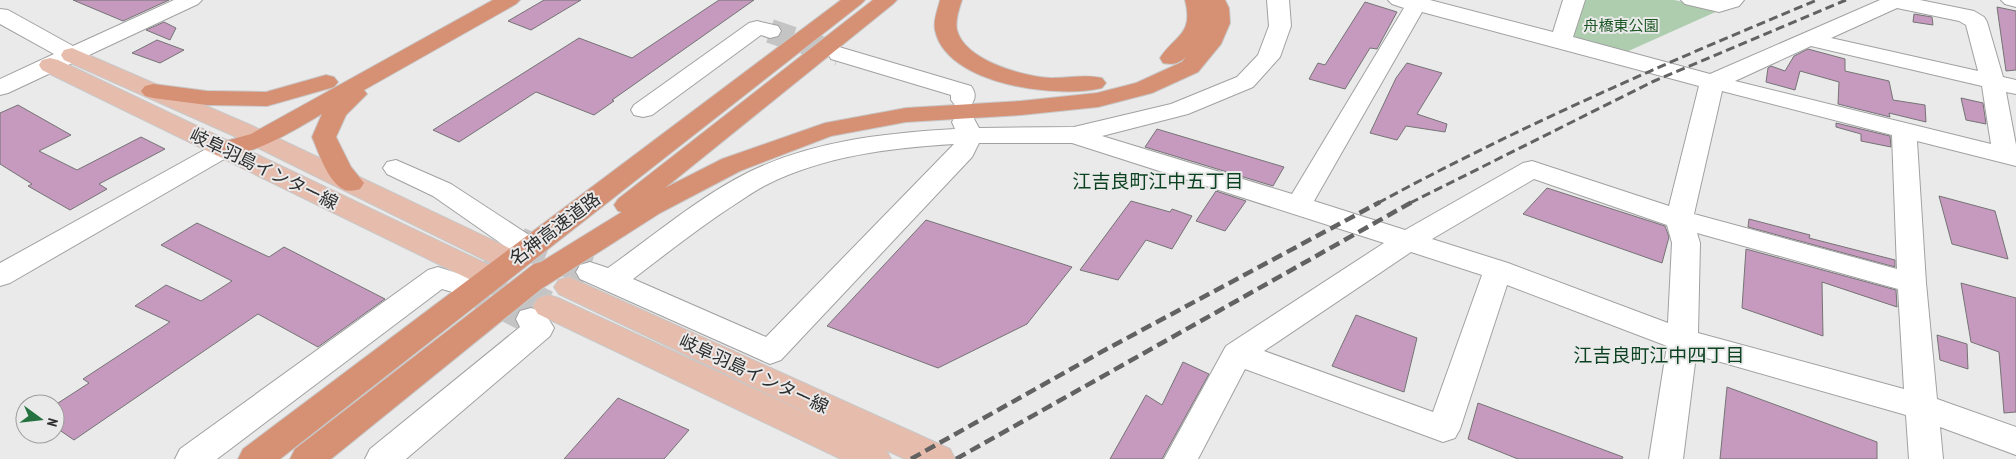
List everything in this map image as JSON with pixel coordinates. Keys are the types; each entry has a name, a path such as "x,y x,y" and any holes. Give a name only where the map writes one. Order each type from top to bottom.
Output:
{"highway":[{"path":"242,139 326,82 471,0"},
{"path":"242,139 380,72 509,0"},
{"path":"517,249 828,0"},
{"name":"名神高速道路","path":"255,459 517,249 854,0"},
{"name":"名神高速道路","path":"307,459 886,0"},
{"path":"951,0 946,13 946,32 956,49 970,61 1006,76 1050,85 1102,83 1136,77 1156,68 1191,40 1200,20 1196,0"},
{"path":"530,282 650,207 714,173 825,130 906,115 1021,108 1098,100 1144,88 1190,67 1213,39 1219,23 1218,8 1214,0"},
{"path":"351,183 340,170 324,137 336,112 380,72"},
{"path":"153,91 208,98 267,99 326,82"}],"main road":[{"name":"岐阜羽島インター線","path":"61,60 153,91 242,139 470,278"},
{"name":"岐阜羽島インター線","path":"61,60 242,139 517,249"},
{"name":"岐阜羽島インター線","path":"570,293 746,356 938,459"},
{"name":"岐阜羽島インター線","path":"570,293 874,459"}],"street":[{"path":"0,88 191,0"},
{"path":"1074,135 1179,109 1245,82 1269,57 1280,26 1278,0"},
{"path":"1561,41 1574,0"},
{"path":"1692,0 1719,6 1733,0"},
{"path":"2012,0 2016,1"},
{"path":"1298,206 1411,1 1712,82 2011,156 2004,84 1976,22 1966,16 1895,1 1712,82"},
{"path":"0,15 61,60"},
{"path":"643,110 757,28 770,31"},
{"path":"0,36 61,60"},
{"path":"1808,39 2004,84"},
{"path":"570,293 746,356 770,352 963,151 965,118 963,91 839,54"},
{"path":"1666,459 1682,340 1686,242 1679,219 1712,82"},
{"path":"382,459 539,328 570,293 756,180 810,158 849,148 908,139 965,118 1074,135 1253,190 1498,270 1682,340 1922,407 2016,441"},
{"path":"1904,129 1912,283 1926,459"},
{"path":"0,276 242,139"},
{"path":"396,168 442,190 517,249"},
{"path":"1181,459 1237,354 1407,241 1532,170 1679,219 1912,283"},
{"path":"1237,354 1443,429 1498,270"},
{"path":"192,459 438,277 470,278"}],"green space":[{"name":"舟橋東公園","path":"1582,0 1674,0 1720,10 1624,53 1571,40"}],"building":[{"path":"73,0 169,0 123,21"},
{"path":"544,0 581,0 531,30 508,21"},
{"path":"719,0 754,0 612,100 614,101 594,115 536,92 459,142 433,130 579,38 632,58"},
{"path":"1365,2 1397,12 1377,49 1370,48 1345,89 1309,79 1318,63 1325,65"},
{"path":"1997,7 2016,11 2016,70 2006,71"},
{"path":"1914,14 1932,17 1933,25 1913,22"},
{"path":"164,22 176,28 170,40 146,30"},
{"path":"157,40 184,50 160,63 132,53"},
{"path":"1808,49 1845,59 1845,71 1889,81 1893,100 1925,105 1926,122 1889,113 1890,117 1838,104 1839,82 1800,71 1795,90 1766,82 1768,68 1771,66 1785,71 1794,56"},
{"path":"1407,63 1442,73 1417,114 1447,124 1445,132 1406,126 1397,140 1370,133 1396,78"},
{"path":"1961,98 1983,103 1986,124 1966,120"},
{"path":"18,105 71,135 39,151 77,170 141,137 165,149 99,184 107,189 70,210 28,186 32,184 0,164 0,113"},
{"path":"1836,123 1890,136 1891,147 1861,141 1861,134 1836,127"},
{"path":"1157,129 1284,167 1273,186 1145,147"},
{"path":"1547,188 1665,226 1669,237 1662,263 1523,214"},
{"path":"1216,191 1246,201 1225,231 1196,221"},
{"path":"1939,196 1995,211 2008,259 1952,244"},
{"path":"1131,201 1170,212 1172,209 1192,216 1172,249 1146,240 1118,280 1080,270"},
{"path":"1749,219 1810,235 1809,238 1895,260 1895,267 1748,227"},
{"path":"926,220 1072,267 1027,324 938,368 827,326"},
{"path":"197,223 269,257 284,247 385,299 318,347 258,314 74,440 65,434 65,399 89,383 83,379 170,322 135,306 166,285 201,301 232,281 161,245"},
{"path":"1746,249 1896,290 1897,307 1822,282 1823,336 1742,308"},
{"path":"1961,283 2016,298 2016,412 2004,413 1999,352 1971,342"},
{"path":"1356,315 1417,338 1404,392 1332,366"},
{"path":"1937,335 1967,344 1968,369 1940,360"},
{"path":"1183,362 1209,374 1162,459 1110,459 1146,395 1162,405"},
{"path":"1727,387 1877,442 1877,459 1720,459"},
{"path":"618,398 689,430 664,459 564,459"},
{"path":"1478,403 1623,457 1622,459 1518,459 1468,439"}],"tunnel":[{"path":"770,31 839,54"},
{"path":"519,242 590,272"},
{"path":"479,272 548,306"},
{"path":"462,285 531,319"}],"railway":[{"path":"1378,203 1540,121 1817,0"},
{"path":"1412,202 1652,82 1846,0"},
{"path":"911,459 1103,351 1380,202"},
{"path":"956,459 1412,202"}],"district":[{"name":"江吉良町江中五丁目","path":"1158,181"},
{"name":"江吉良町江中四丁目","path":"1659,355"}]}
